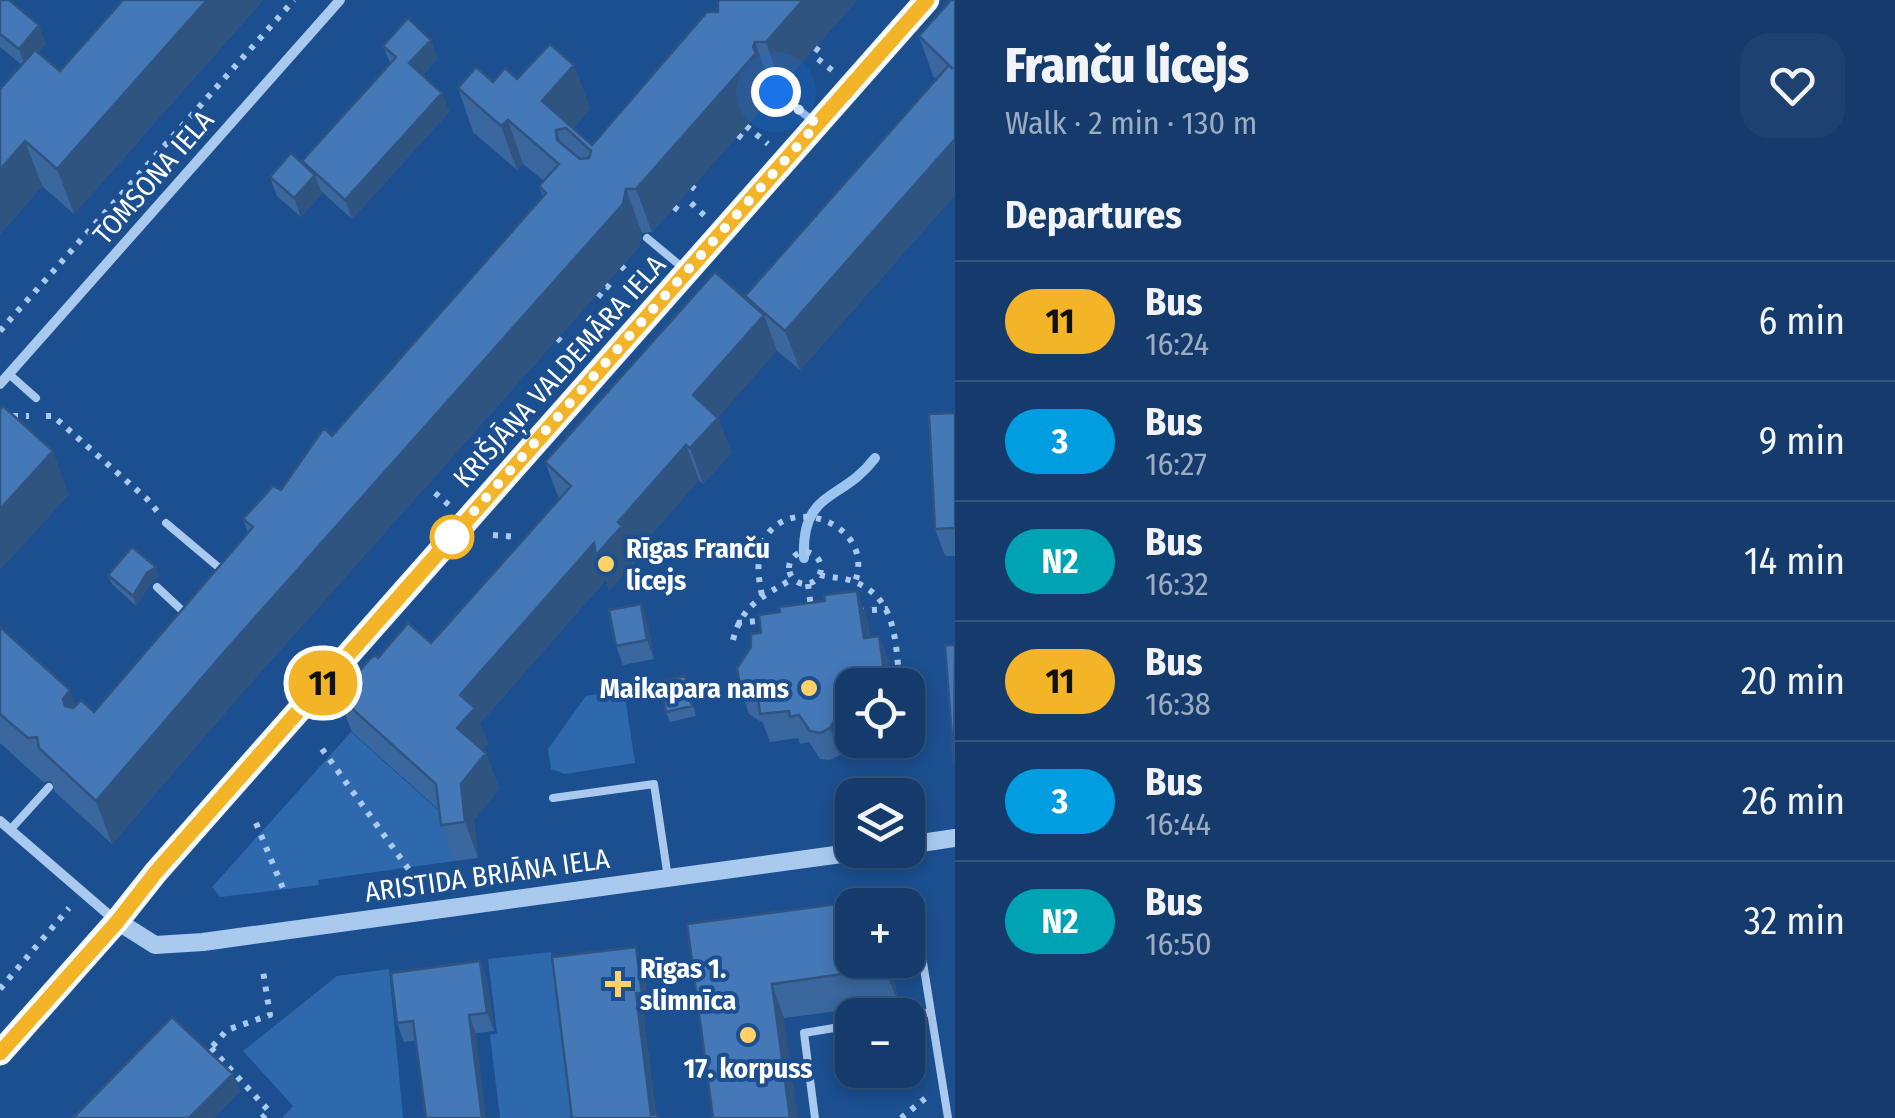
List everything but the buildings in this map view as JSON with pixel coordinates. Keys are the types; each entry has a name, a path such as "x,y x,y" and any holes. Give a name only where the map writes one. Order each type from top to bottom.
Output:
{"main road":[{"name":"KRIŠJĀŅA VALDEMĀRA IELA","path":"0,1053 927,0"}],"street":[{"name":"TOMSONA IELA","path":"0,384 340,0"},
{"path":"0,821 117,922"},
{"path":"925,842 955,838"},
{"name":"ARISTIDA BRIĀNA IELA","path":"117,922 155,945 203,942 835,855"}],"lane":[{"path":"776,92 817,124"},
{"path":"647,238 687,271"},
{"path":"8,374 36,398"},
{"path":"166,523 233,578"},
{"path":"157,587 196,623"},
{"path":"553,798 654,784 668,878"},
{"path":"10,830 49,787"},
{"path":"925,978 948,1118"},
{"path":"925,1013 931,1012"},
{"path":"816,1118 804,1033 835,1028"}],"path":[{"path":"0,331 294,0"},
{"path":"815,48 823,54"},
{"path":"738,135 746,141"},
{"path":"691,186 700,193"},
{"path":"674,207 682,213"},
{"path":"598,297 607,286 613,291"},
{"path":"0,416 52,416 147,499 166,523"},
{"path":"762,595 760,548 776,524 797,515 812,516 843,531 858,560 856,582"},
{"path":"493,534 517,537"},
{"path":"792,579 788,564 794,555 803,552 818,558 820,575"},
{"path":"808,584 820,575 871,589 888,609 897,668"},
{"path":"733,640 745,610 762,595 792,579 808,584"},
{"path":"808,584 812,615"},
{"path":"850,612 888,609"},
{"path":"737,624 774,620"},
{"path":"322,748 412,874"},
{"path":"256,823 284,891"},
{"path":"0,989 69,908"},
{"path":"203,1057 226,1030 270,1014 263,971"},
{"path":"211,1048 269,1110 262,1118"},
{"path":"900,1118 942,1084"}],"shaded area":[{"path":"624,690 635,763 565,774 551,769 548,749 586,696"},
{"path":"351,732 449,820 454,861 318,880 319,885 220,897 212,887"},
{"path":"551,952 571,1118 500,1118 490,1035 497,1033 488,959"},
{"path":"389,969 403,1118 282,1118 293,1106 243,1051 337,976"}],"waterway":[{"path":"804,558 809,519 816,508 875,458"}],"bus line":[{"name":"11","path":"0,1053 927,0"}],"place":[{"name":"Rīgas Franču licejs","path":"606,564"},
{"name":"Maikapara nams","path":"809,688"},
{"name":"Rīgas 1. slimnīca","path":"618,984"},
{"name":"17. korpuss","path":"748,1035"}],"route":[{"path":"452,537 445,544 817,124 776,92"}]}
